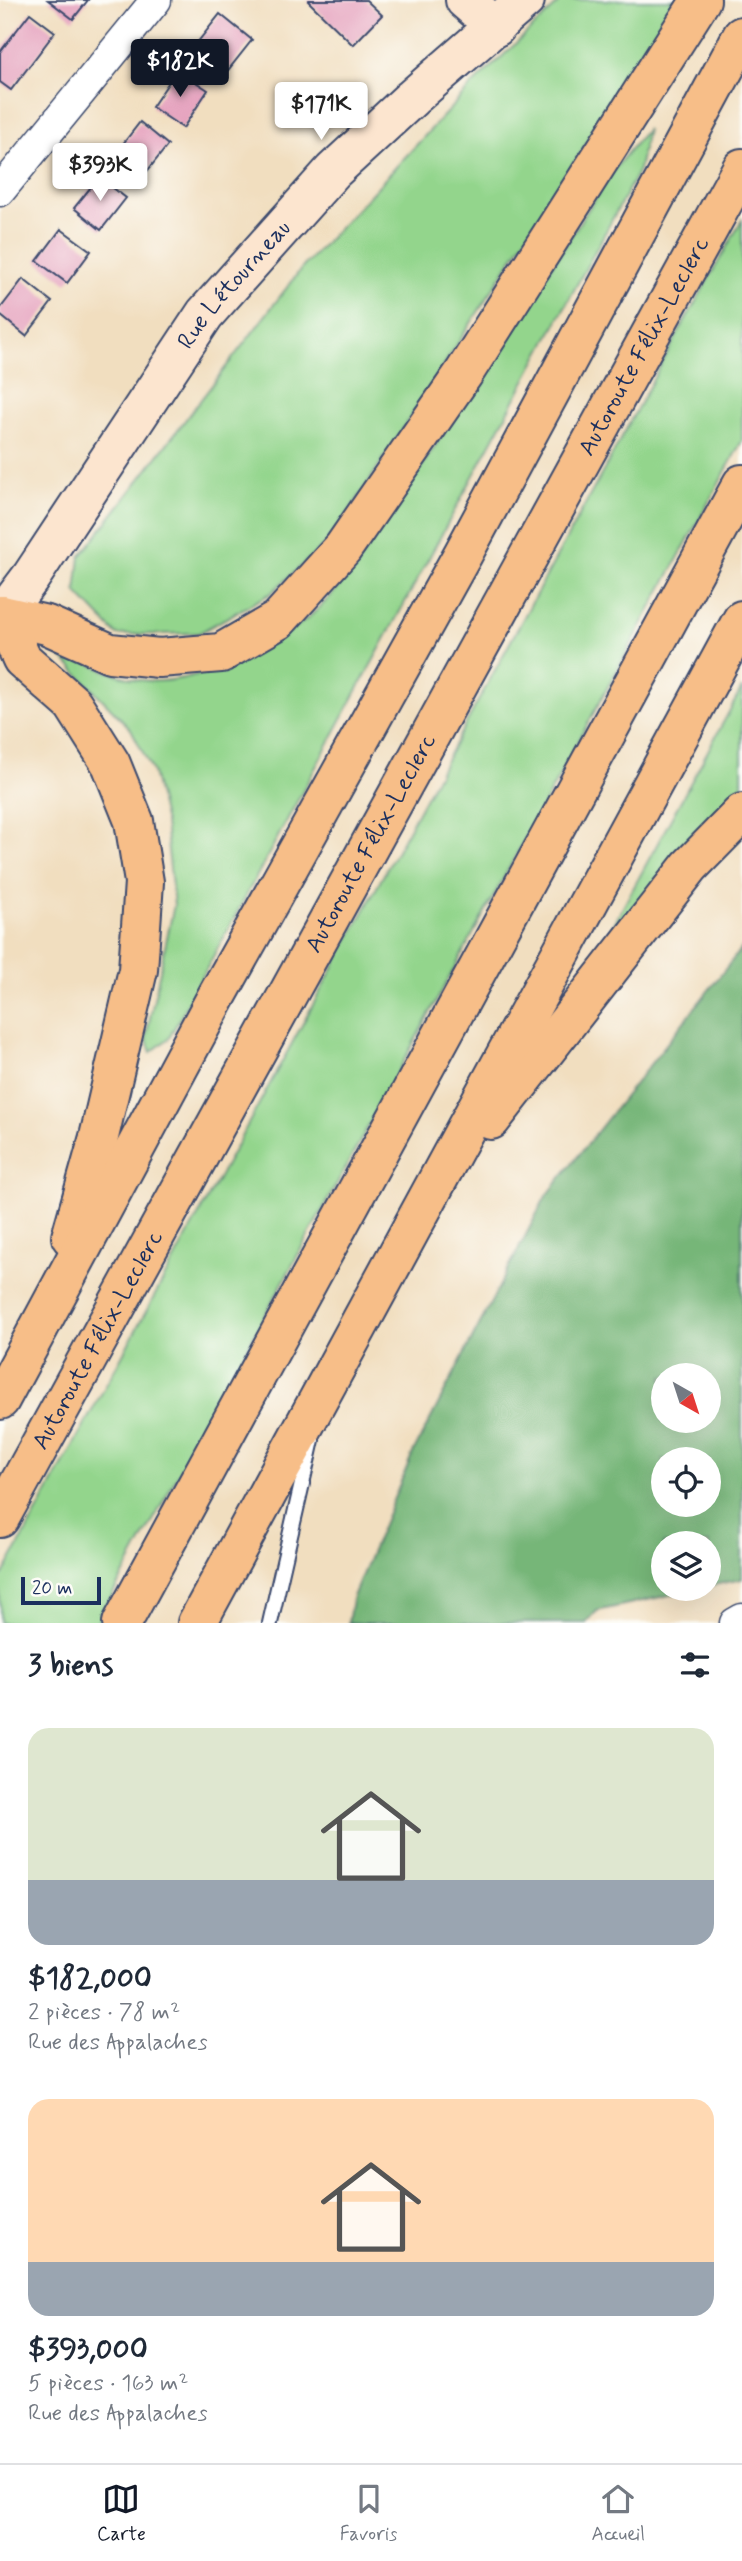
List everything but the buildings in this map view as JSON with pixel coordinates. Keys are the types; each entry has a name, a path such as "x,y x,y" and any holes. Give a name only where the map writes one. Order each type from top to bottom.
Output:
{"highway":[{"path":"1,616 47,625 110,653 159,658 221,653 278,620 343,548 464,373 701,0"},
{"path":"0,1400 211,1008 463,554 742,36"},
{"name":"Autoroute Félix-Leclerc","path":"0,1518 742,168"},
{"path":"122,1623 742,484"},
{"path":"1,616 23,659 72,704 111,764 134,821 144,882 138,970 99,1136 51,1306"},
{"path":"197,1623 742,620"},
{"path":"423,1207 690,866 742,813"}],"street":[{"path":"0,191 156,0"},
{"path":"466,0 496,27"},
{"name":"Rue Létourneau","path":"1,616 31,577 205,314 333,172 412,98 524,0"},
{"path":"735,1623 742,1619"}],"lane":[{"path":"270,1623 327,1382"}],"green space":[{"path":"562,0 679,0 333,537 270,594 199,633 117,635 76,592 80,557 302,268 474,83"},
{"path":"647,129 639,170 169,1038 151,1052 146,1037 174,905 165,823 153,772 131,729 50,645 98,668 124,676 150,681 171,680 218,668 243,658 308,618 340,585 371,544 615,168"},
{"path":"742,220 742,441 97,1623 0,1623 0,1580"},
{"path":"742,688 742,789 681,850 617,941 604,942"},
{"path":"742,948 742,1579 721,1583 721,1531 651,1531 651,1599 597,1611 586,1623 348,1623 352,1599 412,1455 545,1198"}]}
